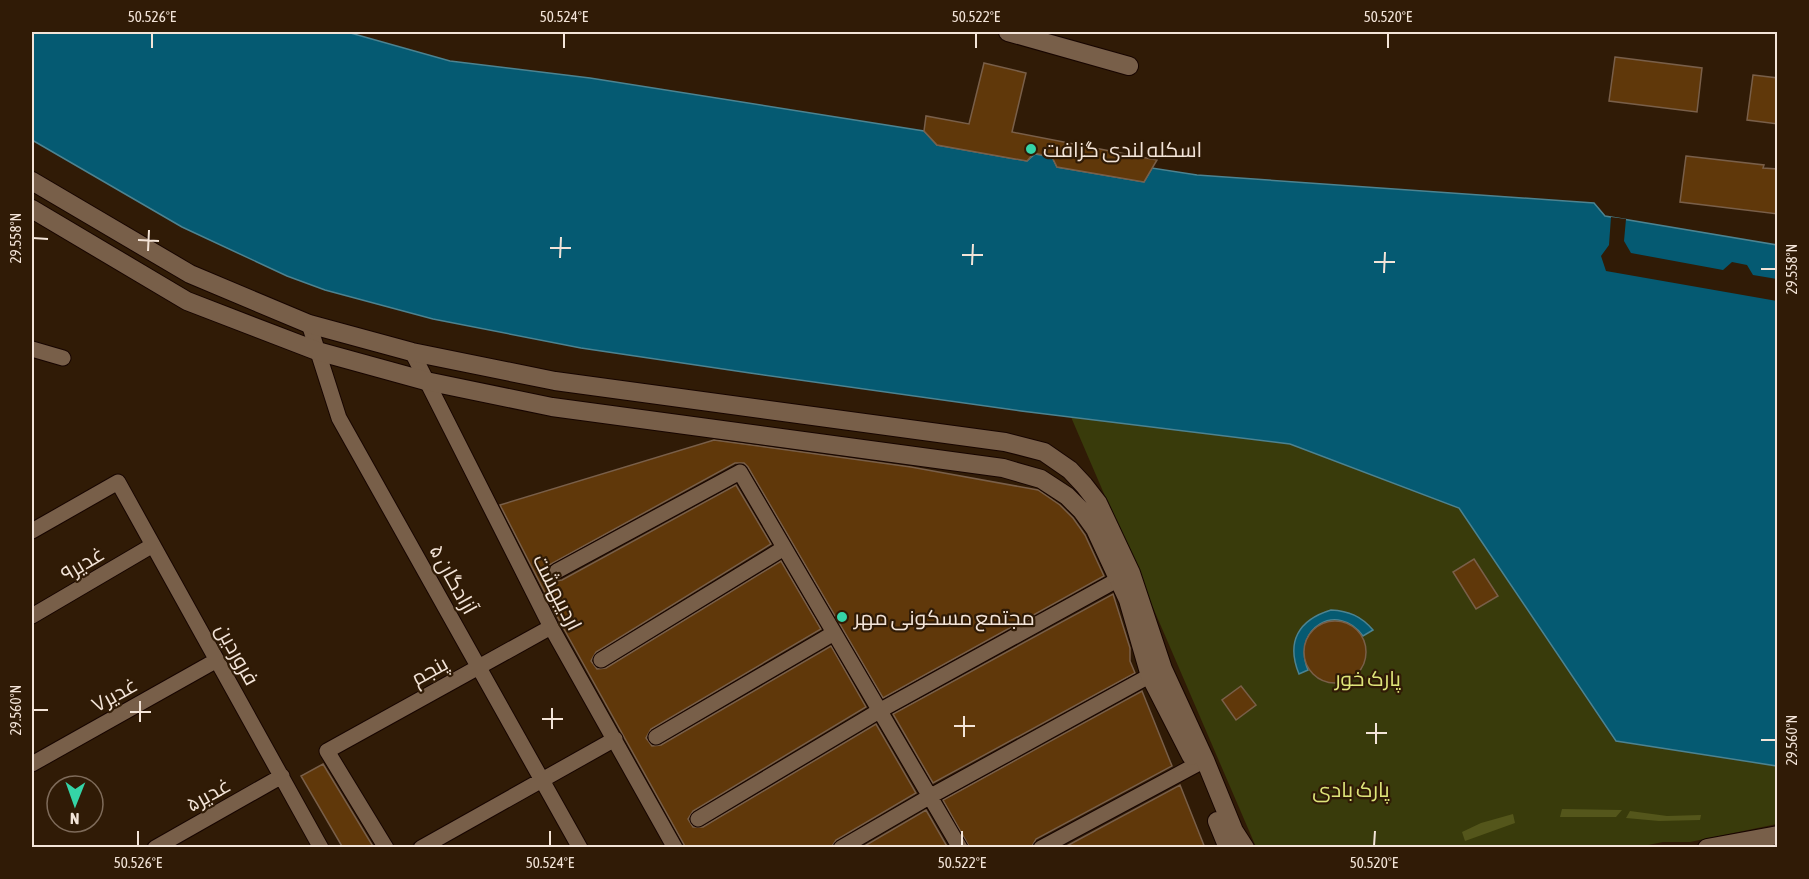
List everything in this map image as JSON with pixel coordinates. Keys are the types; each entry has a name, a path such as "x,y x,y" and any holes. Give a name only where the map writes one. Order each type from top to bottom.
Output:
{"street":[{"path":"1008,32 1129,66 1036,32"},
{"path":"32,181 190,274 309,324 412,352 555,381 1005,442 1044,452 1070,470 1098,503 1131,573 1156,672"},
{"path":"32,209 187,301 317,351 426,381 552,407 1003,468 1041,479 1067,496 1095,529 1128,600 1156,672 1234,831 1245,848"},
{"name":"آزادگان ۵","path":"309,324 339,418 580,848"},
{"path":"32,350 63,358"},
{"name":"اردیبهشت","path":"412,352 551,627 675,848"},
{"path":"557,571 740,472 960,848"},
{"name":"فروردین","path":"32,531 118,482 321,848"},
{"name":"غدیر۹","path":"32,616 153,545"},
{"path":"601,660 784,548"},
{"path":"698,819 879,711 1131,573"},
{"name":"پنجم","path":"386,848 327,751 551,627"},
{"path":"656,737 834,633"},
{"name":"غدیر۷","path":"32,764 217,660"},
{"path":"841,848 1156,672"},
{"path":"421,848 615,739"},
{"path":"1041,848 1200,763"},
{"path":"1200,763 1228,848"},
{"name":"غدیر۵","path":"155,848 282,776"},
{"path":"1707,848 1778,835"}],"green space":[{"name":"پارک خور","path":"1071,417 1290,444 1459,508 1615,741 1777,766 1777,824 1690,842 1663,842 1634,848 1256,847"}],"shaded area":[{"path":"1562,809 1622,810 1616,817 1560,817"},
{"path":"1630,811 1667,816 1701,815 1700,820 1659,821 1626,818"},
{"path":"1513,814 1515,823 1465,841 1462,832 1481,823"}],"water":[{"path":"32,32 347,32 450,61 590,78 924,131 937,145 1027,161 1035,154 1052,157 1057,167 1144,182 1152,168 1197,175 1594,203 1605,216 1777,245 1777,766 1616,741 1459,508 1290,444 1021,411 581,348 433,319 325,290 287,276 182,227 32,140"},
{"path":"1331,610 1354,615 1373,630 1363,636 1353,626 1341,621 1330,620 1320,624 1311,632 1306,642 1304,655 1308,670 1299,674 1294,652 1298,634 1310,620"},
{"path":"1336,639 1347,643 1351,654 1347,665 1336,669 1325,665 1321,654 1325,643"}],"pier":[{"path":"1611,217 1626,219 1624,241 1631,253 1723,270 1732,262 1747,265 1753,275 1777,279 1777,301 1606,271 1601,256 1609,245"}],"building":[{"path":"1615,57 1702,68 1697,112 1609,101"},
{"name":"اسکله لندی گزافت","path":"984,63 1026,73 1012,132 1157,160 1144,182 1057,167 1052,157 1034,153 1027,161 937,145 924,131 926,116 969,124"},
{"path":"1753,75 1778,78 1778,124 1747,120"},
{"path":"1686,156 1764,165 1763,168 1778,169 1778,214 1680,202"},
{"path":"714,440 911,467 1038,490 1060,505 1073,518 1085,535 1104,576 883,698 744,463 735,463 549,565 547,570 549,576 556,581 562,580 736,485 771,544 596,652 591,661 597,669 606,668 781,561 821,629 651,729 646,738 652,746 661,745 831,646 866,707 693,811 688,819 693,827 703,827 876,724 916,793 836,840 831,848 686,848 560,622 500,505"},
{"path":"1474,559 1498,596 1476,609 1453,572"},
{"path":"1113,594 1130,648 1130,661 1135,673 933,783 893,714"},
{"path":"1335,621 1352,626 1357,630 1361,635 1366,652 1361,669 1357,674 1352,678 1335,683 1318,678 1313,674 1309,669 1304,652 1309,635 1313,630 1318,626"},
{"path":"1241,686 1256,705 1236,720 1222,700"},
{"path":"1142,691 1172,766 1036,839 1031,848 970,848 943,800"},
{"path":"323,764 374,848 343,848 301,776"},
{"path":"1180,785 1205,848 1063,848"},
{"path":"926,810 948,848 861,848"}],"place":[{"name":"اسکله لندی گزافت","path":"1031,149"},
{"name":"مجتمع مسکونی مهر","path":"842,617"}],"park label":[{"name":"پارک بادی","path":"1351,789"}]}
